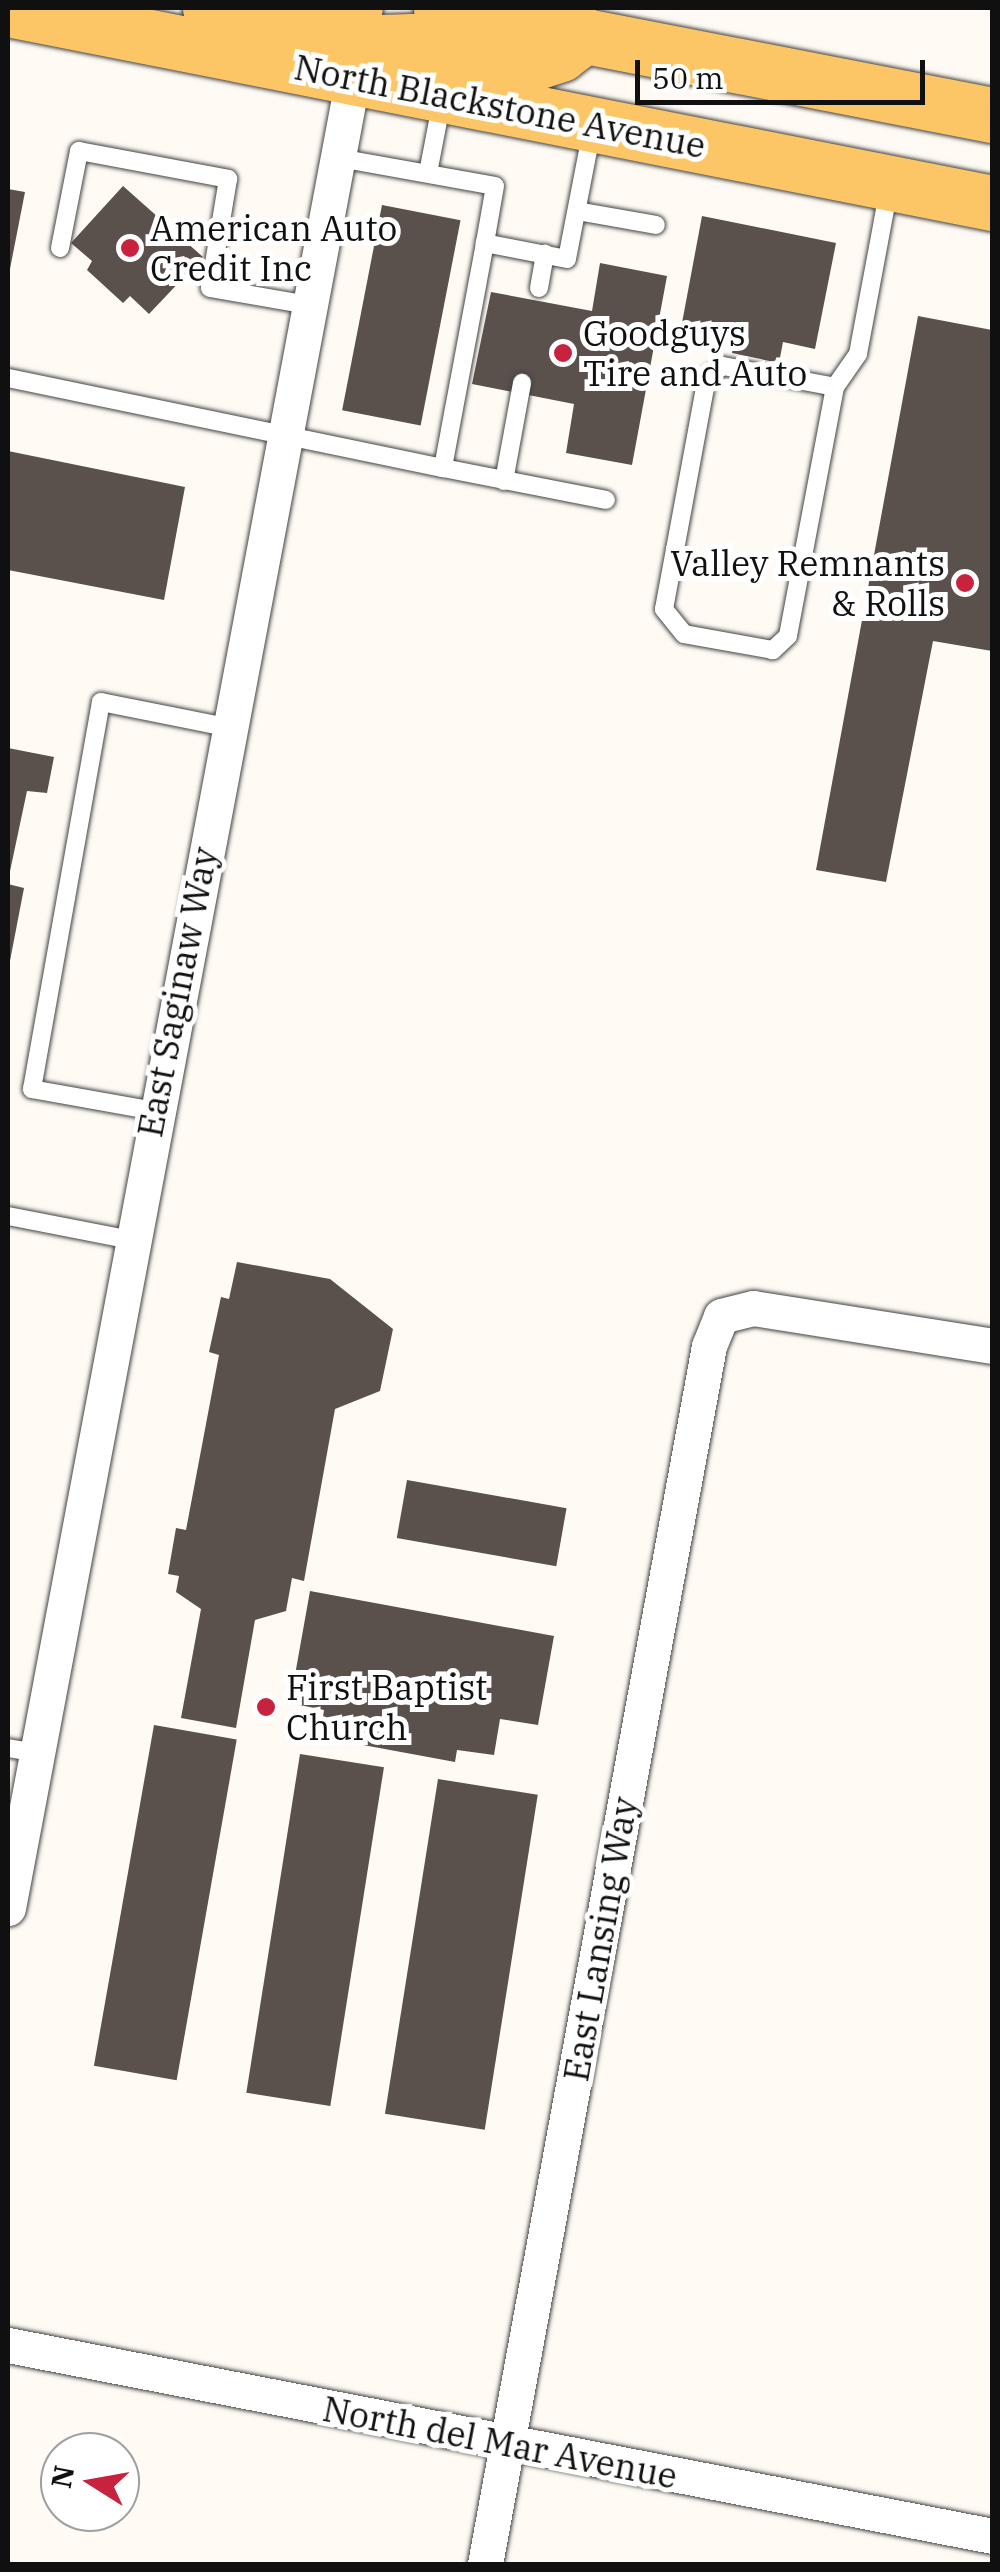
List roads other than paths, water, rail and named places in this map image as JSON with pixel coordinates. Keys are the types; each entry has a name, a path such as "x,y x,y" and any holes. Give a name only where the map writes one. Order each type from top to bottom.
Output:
{"main road":[{"path":"210,8 323,25 355,8"},
{"path":"441,8 588,21 992,115"},
{"name":"North Blackstone Avenue","path":"34,10 992,203"},
{"path":"354,77 362,53 381,42 418,41 530,64 560,54 588,21"}],"street":[{"name":"East Saginaw Way","path":"8,1908 22,1751 131,1240 226,726 354,77"},
{"name":"East Lansing Way","path":"486,2564 705,1365 721,1316 753,1308 992,1342"},
{"name":"North del Mar Avenue","path":"8,2345 992,2536"}],"lane":[{"path":"428,174 443,95"},
{"path":"485,243 567,259 593,124"},
{"path":"60,248 79,151 228,179 210,288 308,305"},
{"path":"339,158 495,186 442,468"},
{"path":"835,386 724,366 707,377 664,609 684,634 773,650 788,636 835,386 858,354 890,183"},
{"path":"576,211 656,225"},
{"path":"538,288 544,254"},
{"path":"8,378 606,500"},
{"path":"504,480 522,383"},
{"path":"155,1111 32,1088 101,702 226,726"},
{"path":"8,1216 131,1240"}],"place":[{"name":"American Auto Credit Inc","path":"130,248"},
{"name":"Goodguys Tire and Auto","path":"563,353"},
{"name":"Valley Remnants & Rolls","path":"965,583"},
{"name":"First Baptist Church","path":"266,1707"}]}
